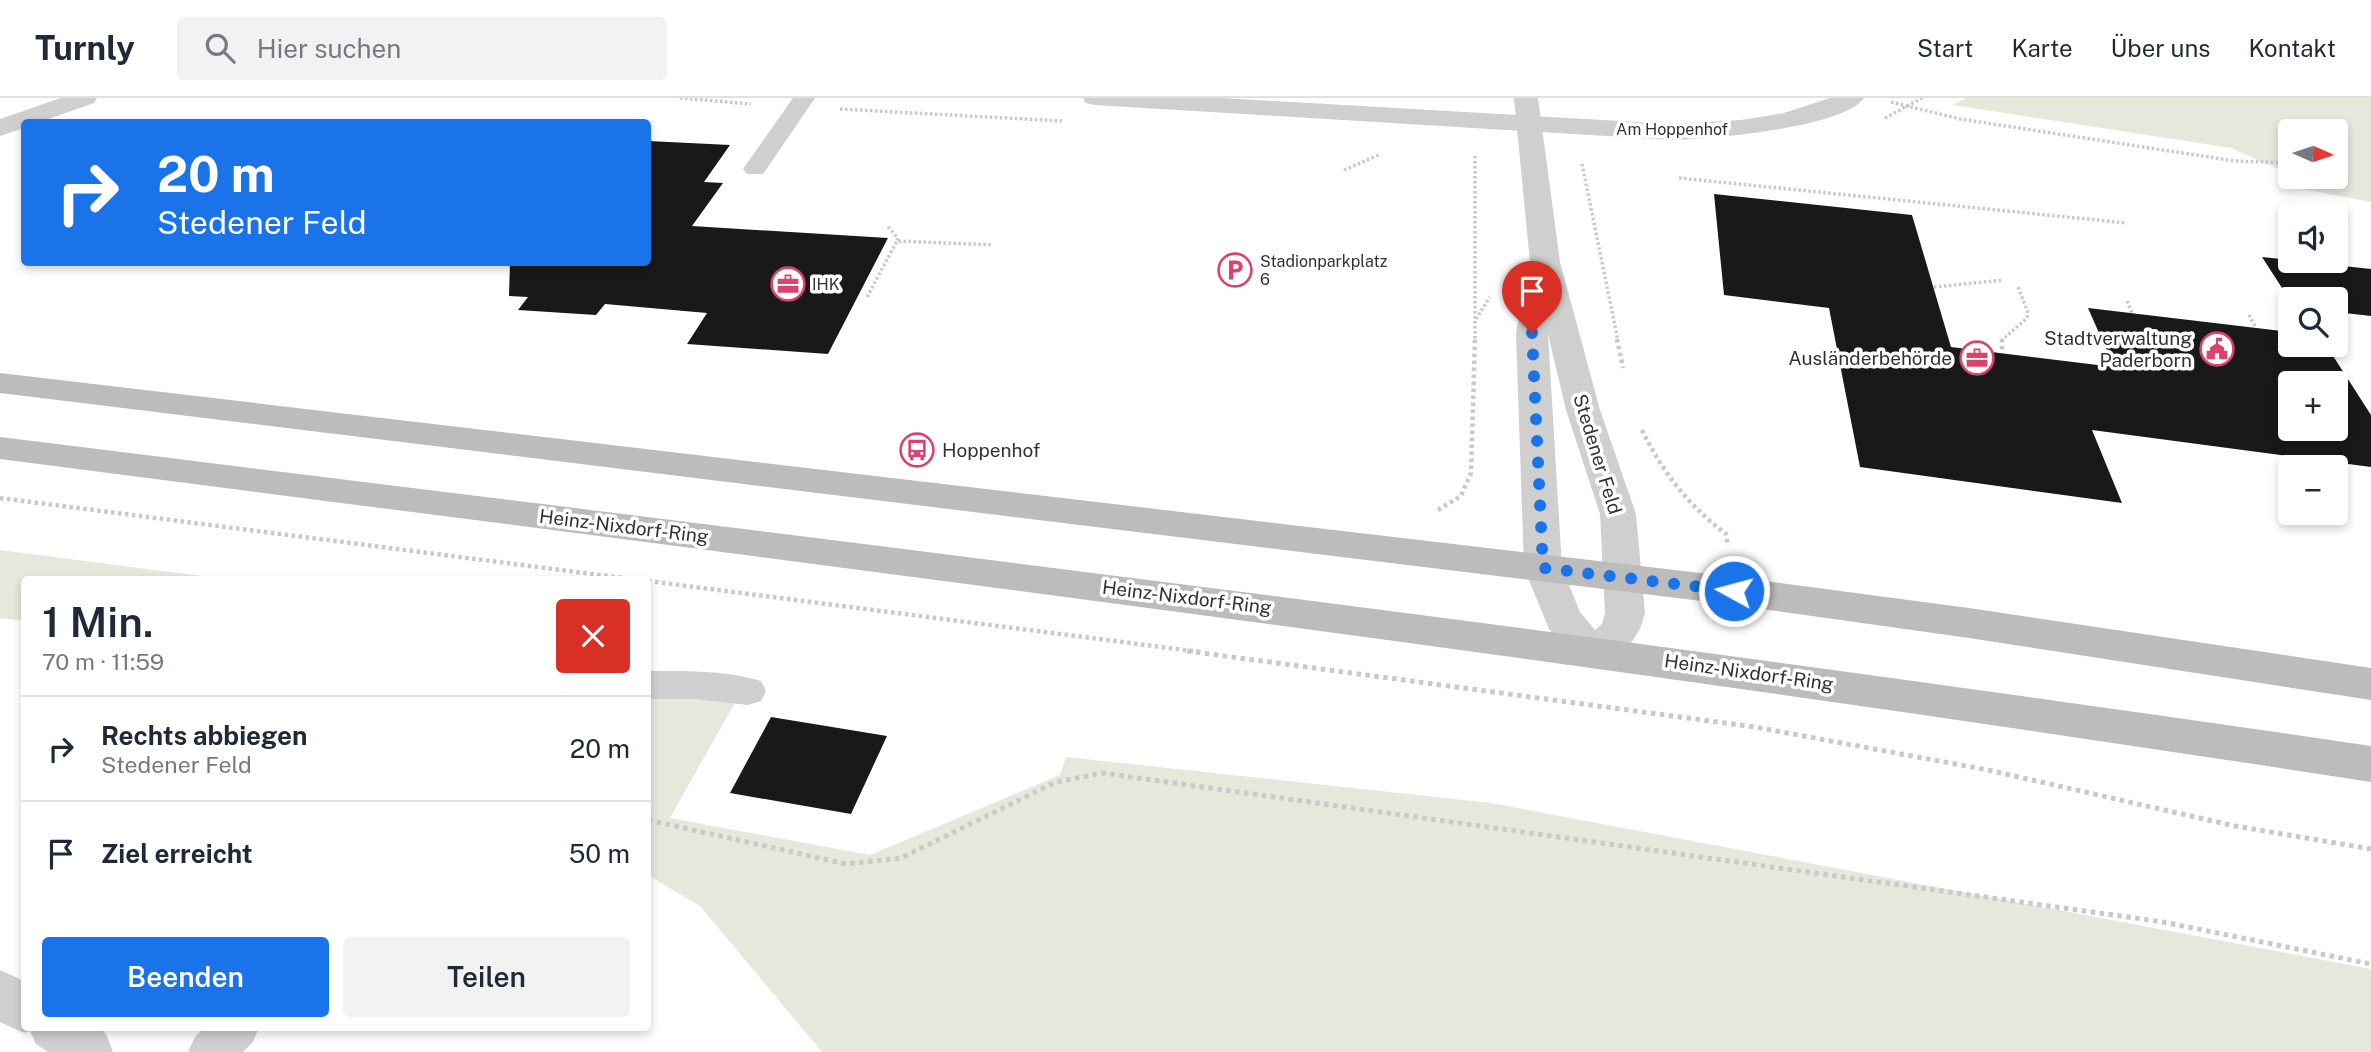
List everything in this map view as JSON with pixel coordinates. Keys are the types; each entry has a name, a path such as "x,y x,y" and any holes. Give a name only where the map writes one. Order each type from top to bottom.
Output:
{"main road":[{"path":"0,383 1624,578 1956,621 2371,684"},
{"name":"Heinz-Nixdorf-Ring","path":"0,448 1594,650 1997,706 2371,764"}],"street":[{"path":"34,119 85,98"},
{"path":"1095,98 1528,111"},
{"name":"Am Hoppenhof","path":"1528,111 1577,126 1672,132 1734,130 1784,122 1852,98"},
{"name":"Stedener Feld","path":"1528,111 1545,262 1583,410 1618,514 1625,613 1620,629 1606,645 1594,650 1584,644 1563,619 1543,568 1532,333 1545,262"},
{"path":"0,128 21,123"},
{"path":"0,135 21,125"},
{"path":"0,994 21,1007"},
{"path":"60,1031 78,1042 87,1052"}],"lane":[{"path":"754,169 801,102"},
{"path":"651,685 694,685 748,691"},
{"path":"211,1052 233,1031"}],"path":[{"path":"680,98 801,102 1073,122"},
{"path":"1886,101 1922,111 1988,123 2235,161 2278,163"},
{"path":"1577,126 1579,151 1625,378"},
{"path":"1431,513 1461,496 1471,473 1476,319 1475,146"},
{"path":"1679,178 2127,223"},
{"path":"867,297 897,241 898,237 888,227"},
{"path":"897,241 993,245"},
{"path":"1934,287 2003,280"},
{"path":"2002,353 2001,340 2027,318 2028,313 2018,287"},
{"path":"2127,301 2132,313"},
{"path":"2249,315 2256,328"},
{"path":"1640,425 1672,485 1695,512 1726,534"},
{"path":"0,498 608,576"},
{"path":"651,581 1755,727 1988,770 2235,826 2371,849"},
{"path":"651,821 846,864 901,858 1056,782 1103,773 2163,922 2371,964"}],"shaded area":[{"path":"1966,98 2371,98 2371,202 2302,189 2348,189 2348,119 2278,119 2278,169 2231,148 1953,105"},
{"path":"0,550 201,576 21,576 21,621 0,618"},
{"path":"651,670 745,685 670,818 870,855 1060,775 1066,757 1491,803 2371,969 2371,1052 822,1052 700,906 651,877"}],"building":[{"path":"651,141 730,145 704,182 723,183 692,226 888,238 828,354 687,344 707,313 605,304 596,315 518,310 528,297 509,296 510,266 651,266"},
{"name":"Stadtverwaltung Paderborn","path":"1714,194 1912,215 1951,347 2114,367 2088,308 2278,330 2278,357 2334,357 2343,371 2278,371 2278,441 2348,441 2348,379 2371,415 2371,467 2348,464 2348,455 2281,455 2092,430 2122,503 1860,467 1829,308 1724,295"},
{"path":"2262,257 2278,259 2278,273 2348,273 2348,266 2371,269 2371,316 2348,313 2348,287 2281,287"},
{"path":"771,717 887,736 851,814 730,793"}],"place":[{"name":"Stadionparkplatz 6","path":"1235,270"},
{"name":"IHK","path":"788,284"},
{"name":"Stadtverwaltung Paderborn","path":"2217,349"},
{"name":"Ausländerbehörde","path":"1977,358"},
{"name":"Hoppenhof","path":"917,450"}],"route":[{"path":"1532,333 1543,568 1734,591"}]}
